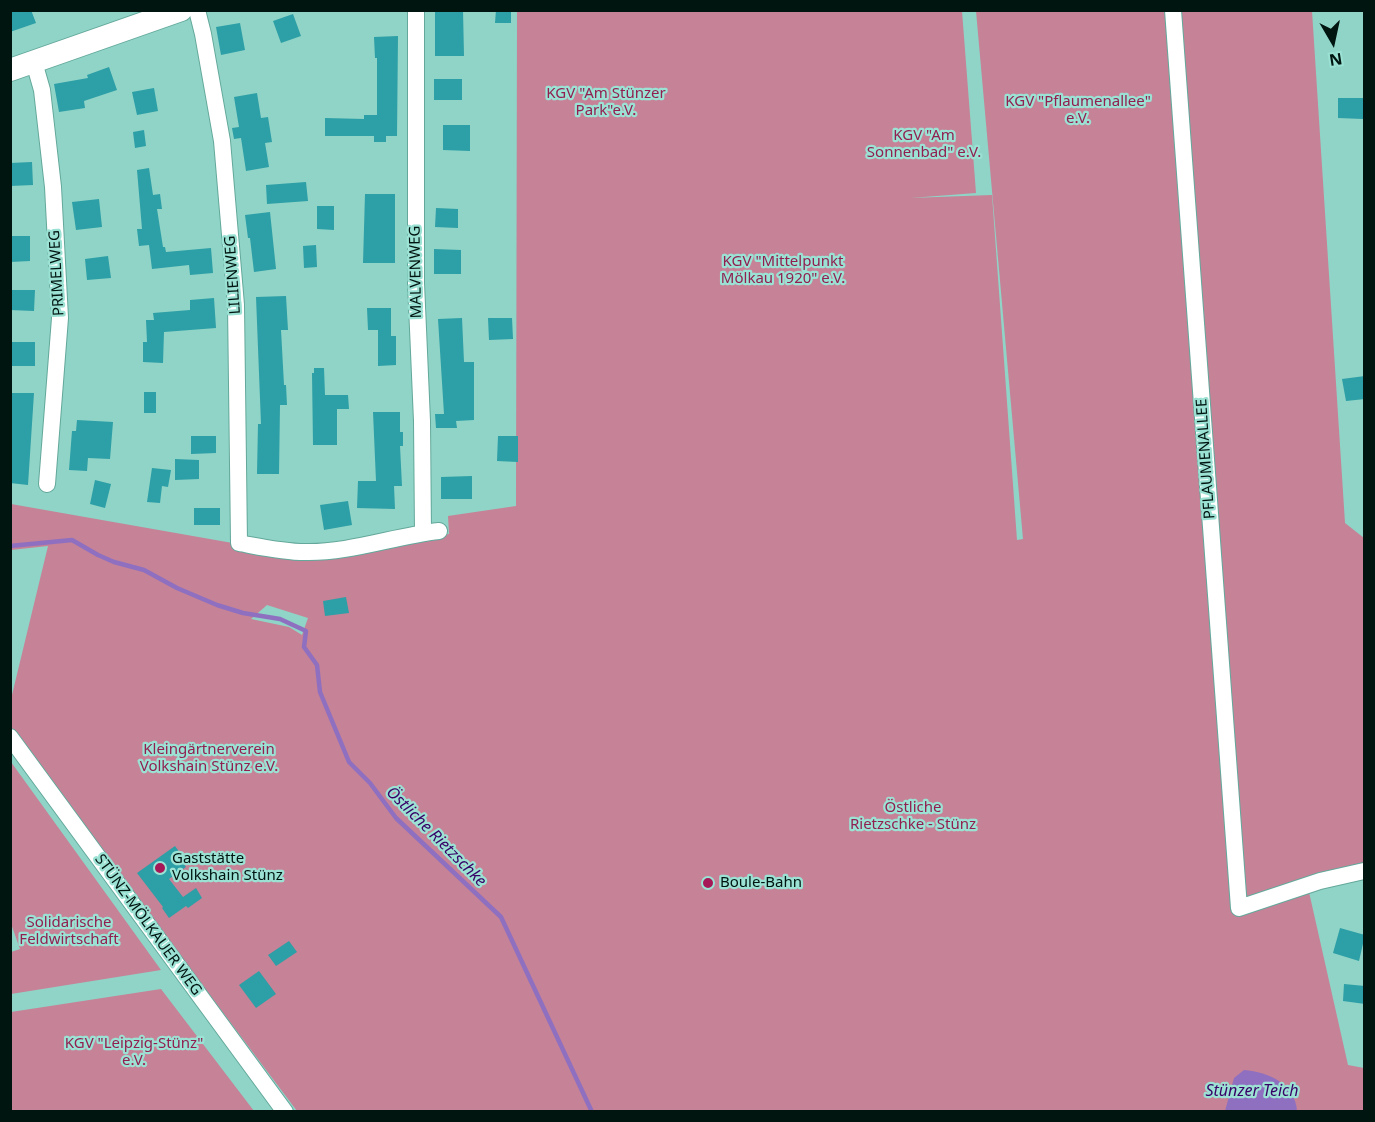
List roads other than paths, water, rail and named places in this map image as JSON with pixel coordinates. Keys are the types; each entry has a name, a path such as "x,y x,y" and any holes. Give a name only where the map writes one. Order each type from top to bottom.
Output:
{"street":[{"name":"MALVENWEG","path":"239,543 269,549 306,552 359,547 431,532 422,421 416,272 416,10"},
{"name":"PFLAUMENALLEE","path":"1173,10 1239,908 1320,881 1365,871"},
{"path":"10,70 182,11"},
{"name":"LILIENWEG","path":"182,11 203,34 222,141 236,305 239,543"},
{"name":"PRIMELWEG","path":"34,62 42,90 53,187 60,318 47,484"},
{"name":"STÜNZ-MÖLKAUER WEG","path":"10,737 285,1112"}],"water":[{"name":"Stünzer Teich","path":"1244,1070 1263,1073 1279,1081 1291,1093 1297,1111 1225,1111 1234,1078"}],"waterway":[{"name":"Östliche Rietzschke","path":"10,546 72,540 98,555 144,570 177,588 217,605 243,613 280,619 306,631 304,647 317,665 320,692 349,762 370,783 396,818 501,917 592,1112"}],"place":[{"name":"Gaststätte Volkshain Stünz","path":"160,868"},
{"name":"Boule-Bahn","path":"708,883"}],"park label":[{"name":"KGV \"Am Stünzer Park\"e.V.","path":"606,102"},
{"name":"KGV \"Pflaumenallee\" e.V.","path":"1078,110"},
{"name":"KGV \"Am Sonnenbad\" e.V.","path":"924,144"},
{"name":"KGV \"Mittelpunkt Mölkau 1920\" e.V.","path":"783,270"},
{"name":"Kleingärtnerverein Volkshain Stünz e.V.","path":"209,758"},
{"name":"Östliche Rietzschke - Stünz","path":"913,816"},
{"name":"Solidarische Feldwirtschaft","path":"69,932"},
{"name":"KGV \"Leipzig-Stünz\" e.V.","path":"134,1052"}]}
